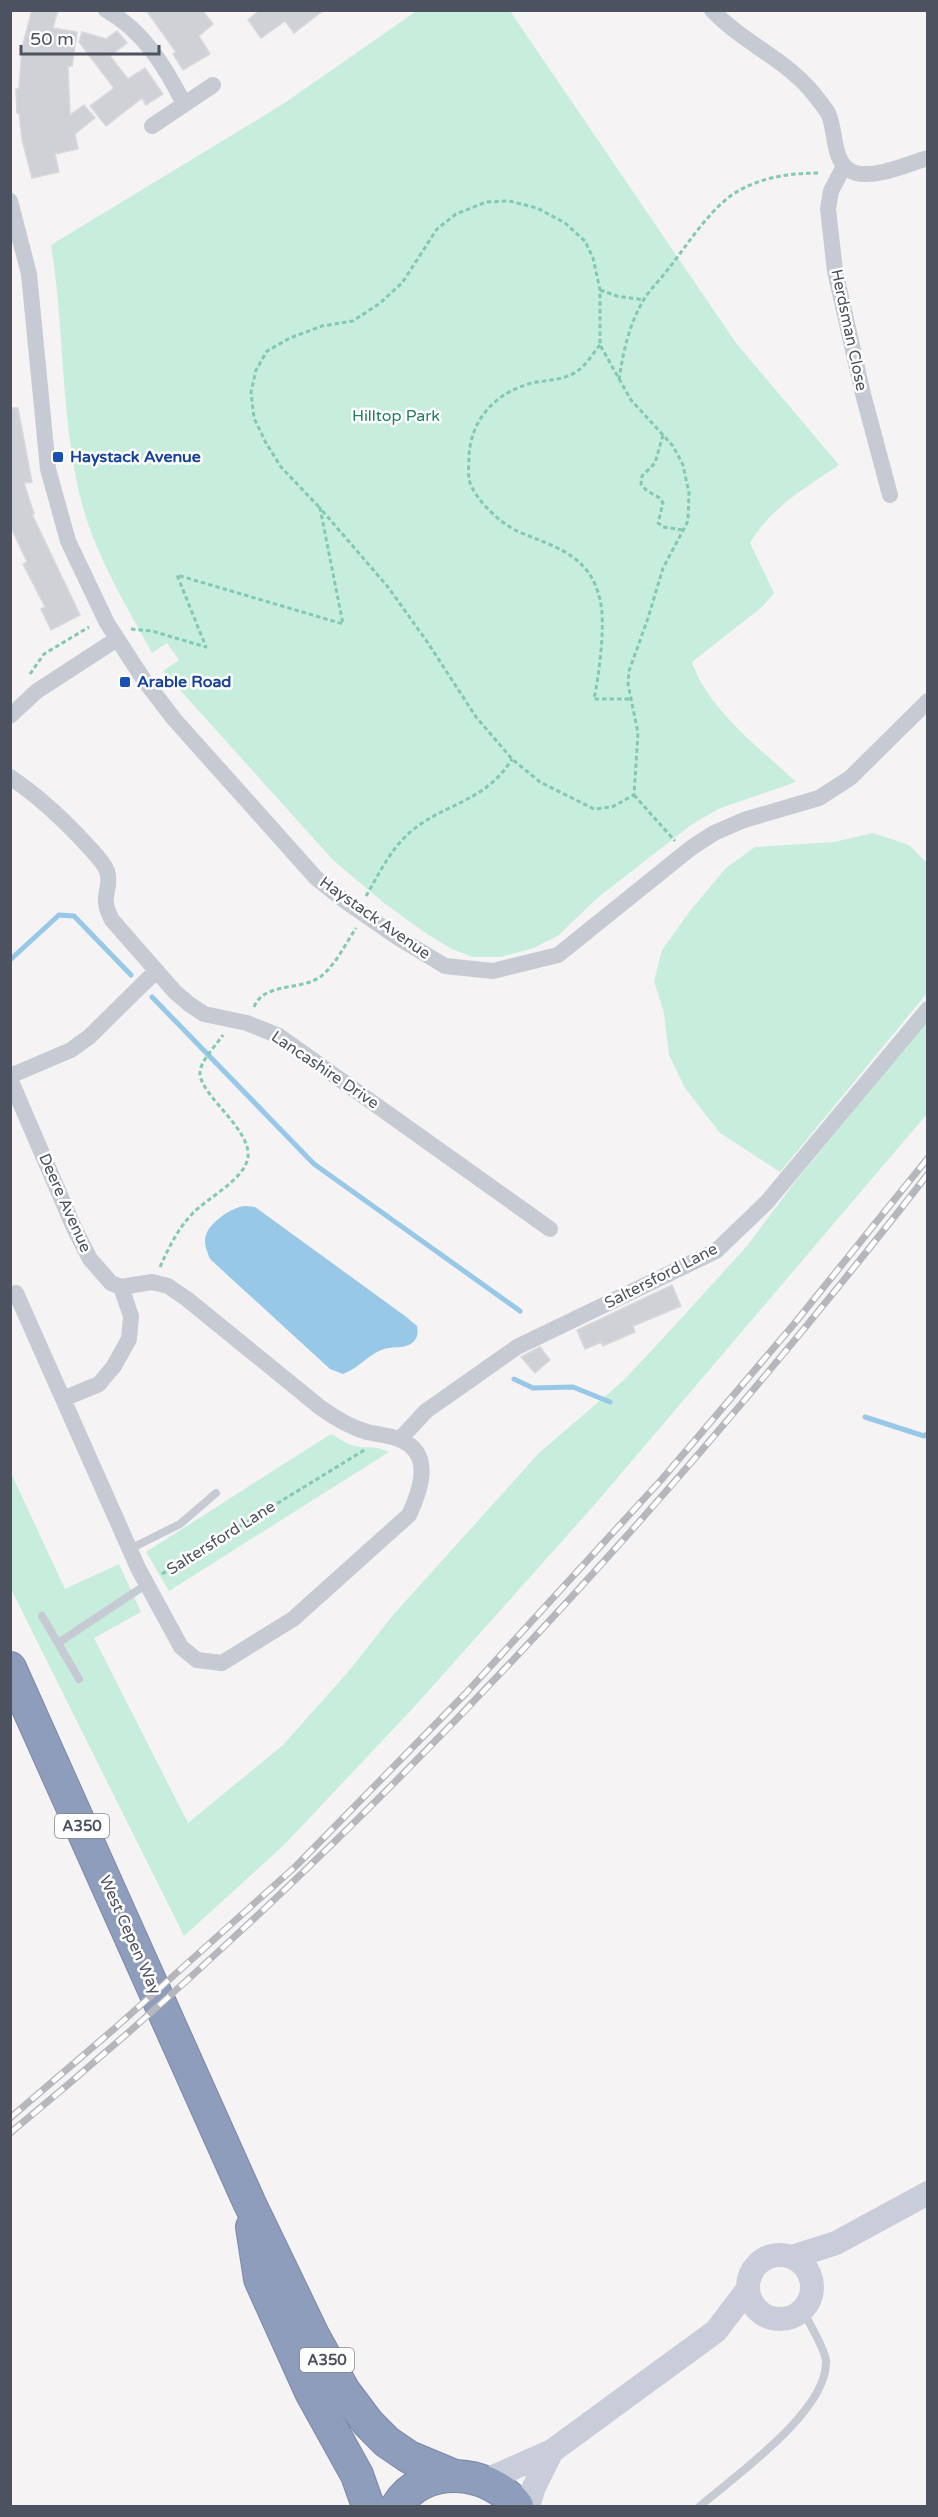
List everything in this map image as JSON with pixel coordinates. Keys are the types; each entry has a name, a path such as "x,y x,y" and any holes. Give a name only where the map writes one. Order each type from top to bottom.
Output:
{"highway":[{"name":"West Cepen Way","path":"10,1668 249,2202 314,2337 344,2391 368,2424 387,2442 409,2457 452,2475"},
{"name":"West Cepen Way","path":"249,2202 260,2279 298,2366 357,2475 368,2506"},
{"path":"397,2506 414,2489 431,2480 452,2475 473,2477 493,2484 517,2506"}],"street":[{"path":"106,10 123,20 147,44 174,84 184,104"},
{"path":"712,10 728,27 789,69 810,88 829,114 838,157 844,166 856,173 880,172 927,158"},
{"path":"152,126 213,85"},
{"name":"Herdsman Close","path":"844,166 831,191 828,209 836,271 863,394 890,495"},
{"name":"Haystack Avenue","path":"10,201 29,274 48,469 68,541 105,618 144,680 174,719 316,878 361,913 445,966 493,972 558,955 688,850 714,833 744,820 819,798 850,778 927,701"},
{"path":"10,716 38,691 117,639"},
{"name":"Lancashire Drive","path":"10,777 62,817 101,861 108,876 105,907 112,920 175,992 204,1014 247,1023 279,1036 550,1229"},
{"path":"10,1078 70,1050 89,1037 156,971"},
{"name":"Saltersford Lane","path":"392,1437 517,1347 716,1251 766,1202 927,1009"},
{"name":"Deere Avenue","path":"10,1078 75,1230 90,1259 111,1283 121,1287"},
{"path":"15,1293 130,1549 147,1584 181,1647 188,1654 205,1662 222,1663 293,1619 409,1515 418,1496 423,1477 420,1457 413,1447 392,1437 342,1422 321,1408 187,1299 168,1286 152,1282 121,1287 131,1316 129,1339 114,1366 99,1384 63,1399"},
{"path":"484,2481 552,2451 716,2331 748,2289 752,2271 757,2264 773,2256 792,2257 836,2243 927,2193"},
{"path":"811,2276 836,2243"},
{"path":"716,2331 769,2318 787,2319 803,2311 812,2295 811,2276 806,2268 792,2257"},
{"path":"748,2289 754,2307 769,2318"},
{"path":"528,2506 534,2487 552,2451"}],"lane":[{"path":"130,1549 180,1524 216,1493"},
{"path":"58,1643 147,1584"},
{"path":"42,1616 79,1679"},
{"path":"700,2506 793,2426 816,2397 824,2377 826,2359 803,2311"}],"path":[{"path":"619,381 622,353 644,300 713,213 738,191 760,181 784,175 820,173 825,149 836,143"},
{"path":"634,795 612,807 594,809 540,782 512,759 476,717 388,587 281,466 254,418 251,392 256,370 267,351 290,338 311,330 352,321 380,303 402,283 437,229 456,214 486,202 508,201 537,207 565,223 585,241 593,258 600,290 600,345 631,400 673,446 687,479 688,521 663,568 648,618 637,644 629,671 628,684 639,733 634,795 688,850"},
{"path":"600,290 617,296 644,300"},
{"path":"600,345 578,371 568,376 511,390 493,402 478,419 469,454 469,480 485,507 515,530 556,545 576,558 593,581 600,600 602,625 599,673 594,699 631,699"},
{"path":"663,435 655,463 642,476 641,484 647,491 660,498 663,503 658,523 663,527 683,530"},
{"path":"131,629 152,631 206,647 177,574 343,624 320,508"},
{"path":"29,675 44,654 105,618"},
{"path":"247,1023 255,1003 265,993 304,984 320,977 333,963 388,858 405,837 433,816 470,800 491,784 512,759"},
{"path":"152,1282 174,1236 194,1212 246,1168 248,1154 240,1131 205,1086 200,1075 202,1066 216,1045"},
{"name":"Saltersford Lane","path":"147,1584 348,1461 392,1437"}],"green space":[{"name":"Hilltop Park","path":"418,10 510,11 736,343 839,465 801,490 758,530 750,543 774,593 762,607 692,662 699,679 722,712 796,782 718,809 691,825 596,899 559,935 534,948 501,957 473,957 452,949 384,903 333,860 163,671 179,660 167,643 152,653 103,561 82,504 66,407 59,309 51,245 283,104"},
{"path":"873,833 909,845 927,863 927,993 780,1172 720,1133 685,1088 669,1055 664,1013 654,981 662,950 690,911 726,868 755,847 834,842"},
{"path":"927,1021 927,1114 596,1503 414,1707 285,1844 184,1936 11,1589 10,1471 65,1589 119,1564 141,1612 94,1638 188,1823 283,1745 348,1672 394,1614 539,1453 624,1380 667,1334 747,1246 795,1182"},
{"path":"331,1434 352,1445 389,1452 169,1591 146,1552"}],"water":[{"path":"245,1206 255,1207 405,1316 417,1326 414,1341 406,1346 379,1351 343,1374 330,1369 210,1259 205,1241 208,1230 222,1216"}],"building":[{"path":"32,10 58,10 53,28 77,32 72,66 68,66 70,115 84,105 95,118 75,134 78,149 55,154 59,172 32,178 22,139 19,113 17,113 16,89 19,89 22,48"},
{"path":"146,10 202,10 213,24 199,36 210,54 183,70 173,54 176,52"},
{"path":"260,10 324,10 294,33 285,21 261,38 248,20"},
{"path":"117,31 127,43 110,56 128,79 145,68 163,94 146,105 142,98 106,126 90,106 114,88 79,42 82,32 106,39"},
{"path":"10,408 18,408 32,482 24,483 34,514 32,514 80,615 51,630 41,609 45,607 23,564 27,562 10,525"},
{"path":"672,1285 681,1306 633,1326 635,1332 603,1346 602,1342 585,1349 577,1330"},
{"path":"540,1347 550,1360 535,1373 521,1357"}],"waterway":[{"path":"10,960 59,915 74,916 131,975"},
{"path":"152,997 314,1164 520,1311"},
{"path":"514,1379 533,1388 573,1387 610,1402"},
{"path":"865,1417 924,1436 928,1433"}],"railway":[{"path":"10,2118 114,2029 296,1866 466,1693 662,1479 794,1324 928,1158"},
{"path":"10,2133 137,2025 260,1913 379,1798 496,1679 718,1431 825,1304 928,1174"}],"place":[{"name":"Haystack Avenue","path":"58,457"},
{"name":"Arable Road","path":"125,682"}]}
